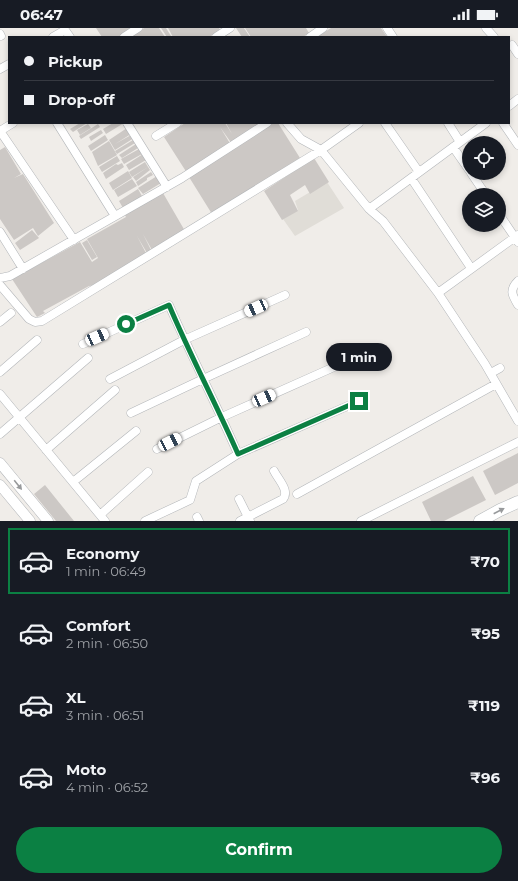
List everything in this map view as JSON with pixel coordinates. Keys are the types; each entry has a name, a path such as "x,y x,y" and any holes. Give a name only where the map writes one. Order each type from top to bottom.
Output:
{"main road":[{"path":"480,521 518,502"}],"street":[{"path":"126,36 138,28"},
{"path":"311,36 323,28"},
{"path":"486,28 493,36"},
{"path":"218,36 228,31"},
{"path":"56,36 66,32"},
{"path":"513,45 518,54"},
{"path":"510,105 518,99"},
{"path":"11,124 0,131 74,240"},
{"path":"58,124 115,216"},
{"path":"128,124 167,187"},
{"path":"156,136 175,124"},
{"path":"0,278 10,276 23,269 167,187 265,124"},
{"path":"288,124 302,139 321,150 369,209 382,221 438,292 491,374 518,421"},
{"path":"0,285 29,319 35,322 42,320 321,150 358,124"},
{"path":"386,124 419,172"},
{"path":"448,124 462,155"},
{"path":"369,209 485,124"},
{"path":"504,124 518,145"},
{"path":"411,178 471,268"},
{"path":"438,292 517,238 506,223"},
{"path":"0,232 23,269"},
{"path":"518,281 513,286 512,294 518,305"},
{"path":"110,379 184,340 285,295"},
{"path":"83,344 169,305 238,454"},
{"path":"0,322 11,313"},
{"path":"131,413 306,332"},
{"path":"0,372 37,340"},
{"path":"0,434 88,358"},
{"path":"157,449 222,417 334,367"},
{"path":"491,374 500,368"},
{"path":"297,494 496,384"},
{"path":"46,450 115,390"},
{"path":"0,394 102,518 148,472"},
{"path":"145,521 190,500 196,481 238,454 359,401"},
{"path":"73,482 136,431"},
{"path":"361,521 518,442"},
{"path":"0,463 48,521"},
{"path":"240,521 249,519 285,497 285,490 274,471"},
{"path":"0,485 24,519 37,508"},
{"path":"239,499 249,519"}],"shaded area":[{"path":"327,182 344,208 295,236 283,219 298,210 295,201"}],"building":[{"path":"96,28 132,28 120,36 101,36"},
{"path":"144,28 159,28 164,36 132,36"},
{"path":"161,28 166,28 171,36 166,36"},
{"path":"168,28 219,28 220,30 211,36 172,36"},
{"path":"236,28 244,28 249,36 241,36"},
{"path":"245,28 306,28 309,33 304,36 250,36"},
{"path":"331,28 381,28 386,36 319,36"},
{"path":"78,124 85,124 73,132 70,129"},
{"path":"88,124 91,128 80,135 77,130"},
{"path":"98,124 100,127 81,139 79,136"},
{"path":"111,124 122,124 106,134 103,129"},
{"path":"184,124 226,124 232,134 227,124 262,124 232,144 220,127 231,145 187,173 164,137"},
{"path":"269,124 279,124 300,158 212,214 189,177 240,145 239,143"},
{"path":"127,128 131,134 115,144 131,135 134,138 115,150 109,140"},
{"path":"101,130 103,133 91,141 89,137"},
{"path":"105,135 108,140 91,151 88,146"},
{"path":"133,140 135,143 117,154 115,151"},
{"path":"109,141 117,155 98,166 92,152"},
{"path":"136,144 138,148 122,158 119,155"},
{"path":"5,147 21,174 14,178 23,174 54,223 38,236 33,228 14,240 0,219 0,150"},
{"path":"139,149 142,154 124,164 121,159"},
{"path":"143,154 146,160 129,170 126,165"},
{"path":"117,156 120,161 102,172 99,167"},
{"path":"314,158 329,182 310,194 305,185 290,195 298,211 282,220 264,191"},
{"path":"145,162 148,167 132,177 129,172"},
{"path":"122,163 124,167 106,179 103,173 116,164 118,165"},
{"path":"148,167 150,170 136,181 133,177"},
{"path":"128,171 132,178 113,190 109,183"},
{"path":"151,172 153,175 138,186 136,182"},
{"path":"157,176 161,183 143,194 138,188"},
{"path":"132,179 137,186 118,197 114,190"},
{"path":"138,189 142,196 123,208 119,201"},
{"path":"163,193 185,231 152,250 143,234 151,250 147,253 137,236 147,255 96,285 89,286 43,311 45,313 37,317 12,279 80,242 92,262 98,258 87,239 126,217 125,215"},
{"path":"32,230 39,238 20,250 15,243"},
{"path":"87,240 97,257 92,260 82,243"},
{"path":"518,453 518,483 495,495 483,471"},
{"path":"473,476 486,500 444,521 431,521 422,502"},
{"path":"45,485 74,521 56,521 34,494"}],"route":[{"path":"126,324 169,305 238,454 359,401"}]}
